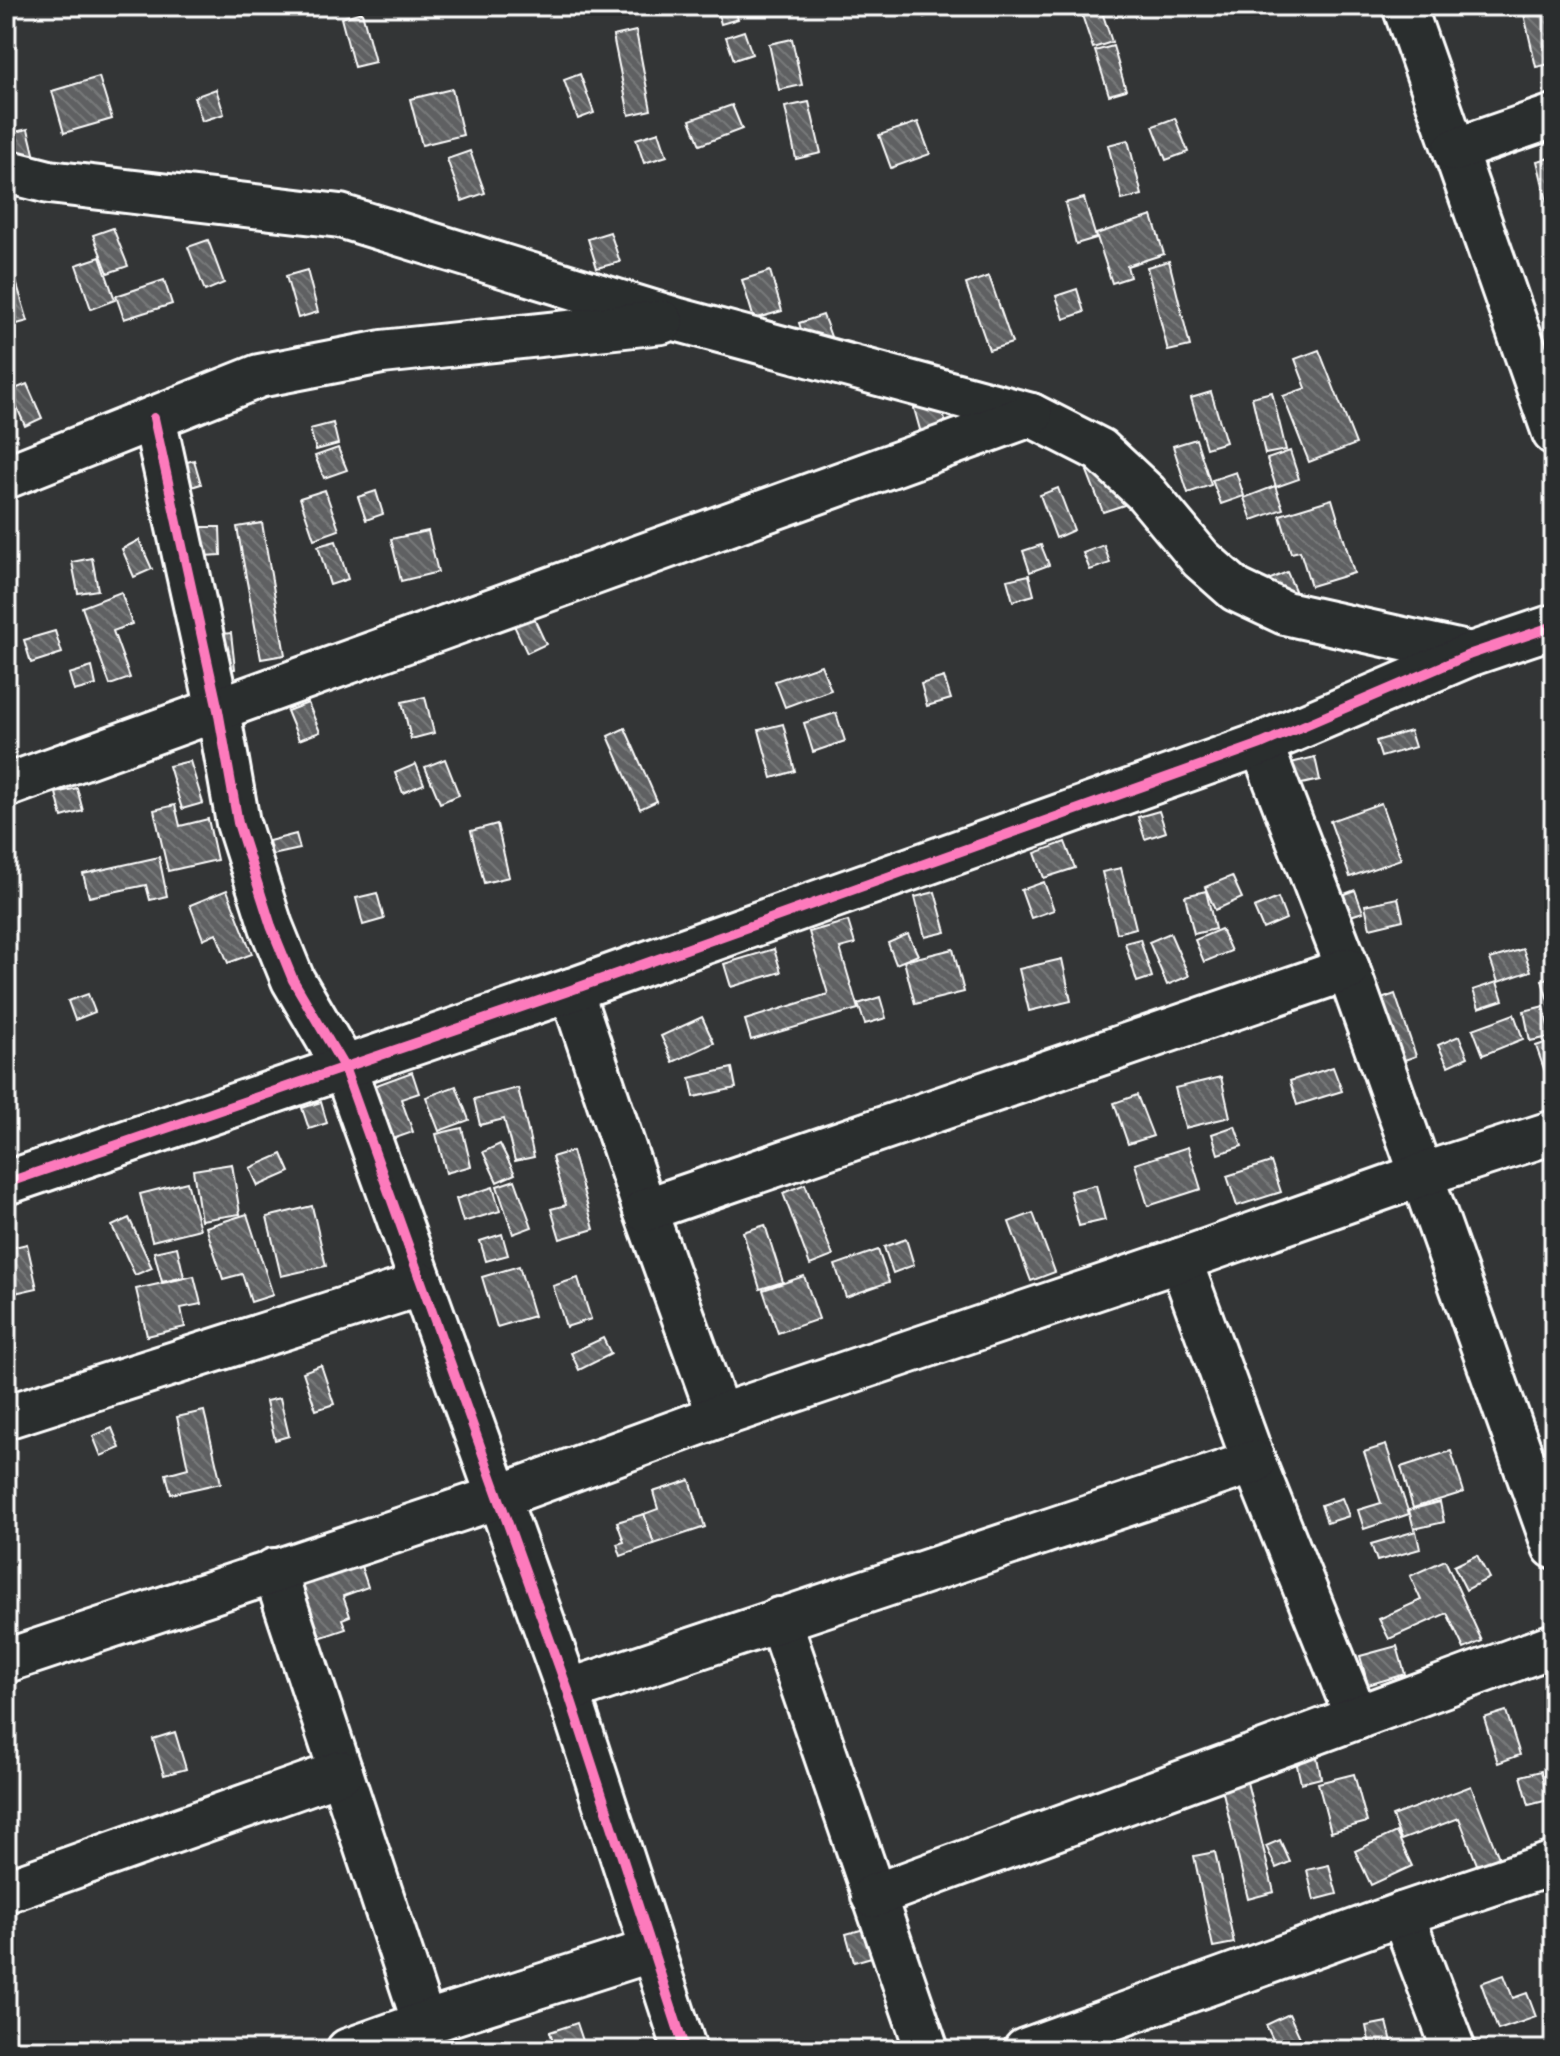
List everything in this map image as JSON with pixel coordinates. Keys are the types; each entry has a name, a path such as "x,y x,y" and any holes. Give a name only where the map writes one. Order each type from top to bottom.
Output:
{"street":[{"path":"1404,6 1554,433"},
{"path":"1455,150 1554,116"},
{"path":"6,171 49,182 340,216 679,320 1031,415 1100,450 1146,493 1201,559 1236,590 1285,613 1471,654"},
{"path":"6,477 259,376 382,352 679,320"},
{"path":"6,786 1031,415"},
{"path":"154,418 218,710 238,823 271,926 293,980 344,1067 568,1691 685,2050"},
{"path":"6,1183 571,990 1261,744 1471,654 1554,626"},
{"path":"1261,744 1348,969 1554,1547"},
{"path":"645,1210 1348,969"},
{"path":"571,990 719,1416"},
{"path":"6,1661 498,1497 719,1416 1554,1132"},
{"path":"1180,1260 1254,1462 1357,1718"},
{"path":"6,1417 422,1284"},
{"path":"568,1691 1254,1462"},
{"path":"274,1570 424,2023"},
{"path":"779,1619 927,2050"},
{"path":"873,1896 1554,1645"},
{"path":"6,1891 341,1772"},
{"path":"1025,2050 1402,1914 1554,1863"},
{"path":"1402,1914 1454,2050"},
{"path":"348,2050 653,1950"}],"building":[{"path":"716,6 734,6 738,19 721,24"},
{"path":"921,6 947,6 948,9 924,17"},
{"path":"1079,6 1100,6 1112,42 1093,48"},
{"path":"1554,6 1554,63 1536,67 1523,10"},
{"path":"362,12 375,62 354,67 341,18"},
{"path":"636,31 651,110 629,115 613,36"},
{"path":"744,31 752,54 734,60 726,37"},
{"path":"792,39 802,85 779,90 769,44"},
{"path":"1113,46 1126,90 1109,95 1095,51"},
{"path":"580,74 594,113 578,119 564,80"},
{"path":"99,77 112,119 64,133 52,91"},
{"path":"216,89 224,114 202,121 194,97"},
{"path":"452,89 463,135 422,145 410,99"},
{"path":"809,102 821,153 796,159 785,107"},
{"path":"732,105 742,129 700,145 690,120"},
{"path":"1175,118 1188,152 1166,160 1153,126"},
{"path":"918,122 930,154 891,168 879,135"},
{"path":"28,129 41,182 11,164 6,145 6,134"},
{"path":"659,132 667,156 644,163 636,139"},
{"path":"1128,140 1142,195 1122,200 1108,145"},
{"path":"470,151 485,193 462,201 447,159"},
{"path":"1554,157 1554,230 1537,161"},
{"path":"1084,198 1096,238 1076,244 1065,203"},
{"path":"1152,216 1164,254 1127,266 1130,277 1112,283 1096,234"},
{"path":"113,228 128,266 108,273 93,235"},
{"path":"610,232 620,262 597,268 588,239"},
{"path":"208,240 224,283 205,291 188,247"},
{"path":"100,257 115,300 91,309 76,265"},
{"path":"1169,261 1190,346 1168,351 1147,267"},
{"path":"12,268 28,321 6,327 6,270"},
{"path":"307,270 318,312 298,318 286,276"},
{"path":"770,271 782,311 754,319 742,280"},
{"path":"989,276 1012,343 989,350 966,284"},
{"path":"164,280 172,304 124,319 116,296"},
{"path":"1077,289 1084,312 1064,319 1056,296"},
{"path":"823,315 837,353 812,362 799,323"},
{"path":"1319,350 1356,444 1309,462 1283,396 1306,388 1295,359"},
{"path":"27,384 42,418 25,426 10,391"},
{"path":"1211,392 1226,442 1206,448 1191,398"},
{"path":"1272,392 1286,450 1265,454 1252,397"},
{"path":"937,394 948,430 922,437 912,401"},
{"path":"333,423 338,444 316,450 310,429"},
{"path":"1196,439 1211,485 1188,493 1173,446"},
{"path":"338,448 347,470 324,478 315,456"},
{"path":"1290,451 1299,479 1276,487 1267,459"},
{"path":"194,460 201,484 182,490 174,466"},
{"path":"1112,462 1127,504 1103,512 1087,471"},
{"path":"1236,472 1244,496 1221,504 1212,480"},
{"path":"1275,486 1283,509 1252,520 1244,498"},
{"path":"1058,488 1074,530 1056,538 1040,495"},
{"path":"325,490 339,530 314,539 300,498"},
{"path":"376,491 383,514 366,520 358,497"},
{"path":"1332,499 1354,573 1311,586 1300,551 1291,553 1280,515"},
{"path":"262,523 285,655 261,659 237,527"},
{"path":"202,527 220,527 221,555 203,556"},
{"path":"428,531 438,572 401,581 391,539"},
{"path":"139,540 152,569 134,577 122,549"},
{"path":"336,541 348,579 330,585 318,546"},
{"path":"1041,545 1049,565 1030,572 1023,551"},
{"path":"1104,545 1110,563 1090,570 1083,553"},
{"path":"92,558 98,590 78,593 72,562"},
{"path":"1287,572 1297,595 1278,603 1268,580"},
{"path":"1029,575 1034,595 1013,601 1007,580"},
{"path":"121,592 132,624 113,631 130,678 110,685 82,607"},
{"path":"530,610 546,644 527,653 511,619"},
{"path":"55,631 62,653 31,663 24,640"},
{"path":"231,633 235,669 206,673 202,636"},
{"path":"821,665 831,690 785,707 775,681"},
{"path":"92,667 96,685 74,691 69,674"},
{"path":"944,677 951,699 927,706 921,684"},
{"path":"425,697 434,733 411,739 402,702"},
{"path":"308,703 320,732 299,740 287,711"},
{"path":"836,713 845,741 813,752 804,723"},
{"path":"783,724 795,771 772,778 759,730"},
{"path":"625,728 657,801 640,809 608,736"},
{"path":"1410,731 1415,747 1381,757 1376,741"},
{"path":"1315,757 1320,780 1297,785 1291,763"},
{"path":"445,759 459,795 440,803 425,767"},
{"path":"190,761 203,803 182,809 169,766"},
{"path":"416,764 424,784 403,793 395,773"},
{"path":"77,788 83,811 62,817 56,793"},
{"path":"1381,803 1401,859 1350,877 1330,821"},
{"path":"175,805 180,826 208,819 217,860 168,871 154,810"},
{"path":"1159,811 1166,832 1145,839 1138,817"},
{"path":"497,824 509,877 484,883 471,831"},
{"path":"296,834 300,849 272,855 269,841"},
{"path":"1065,842 1075,868 1044,878 1035,853"},
{"path":"159,857 167,896 150,900 146,885 89,897 83,874"},
{"path":"1121,868 1136,928 1117,933 1102,872"},
{"path":"1232,876 1242,898 1215,910 1205,887"},
{"path":"1044,882 1054,910 1031,918 1021,890"},
{"path":"227,890 252,954 228,963 216,933 203,939 190,905"},
{"path":"1355,890 1363,912 1344,918 1336,897"},
{"path":"1206,891 1215,929 1194,934 1185,896"},
{"path":"935,892 946,932 925,937 915,897"},
{"path":"377,893 384,919 363,925 356,898"},
{"path":"1278,898 1286,919 1263,929 1254,908"},
{"path":"1398,898 1403,920 1370,928 1365,905"},
{"path":"848,921 855,944 840,948 858,1009 751,1040 745,1020 828,994 809,932"},
{"path":"1221,929 1231,951 1204,962 1195,940"},
{"path":"1170,933 1189,976 1167,985 1149,942"},
{"path":"908,934 918,955 896,964 888,943"},
{"path":"1140,939 1152,977 1137,982 1125,943"},
{"path":"774,949 781,972 731,987 724,964"},
{"path":"953,949 964,992 915,1004 904,961"},
{"path":"1523,949 1531,971 1498,982 1490,959"},
{"path":"1062,959 1071,1001 1029,1011 1019,969"},
{"path":"1554,976 1554,1011 1551,1012 1542,980"},
{"path":"1497,982 1503,1000 1479,1008 1473,990"},
{"path":"88,994 95,1012 75,1020 68,1001"},
{"path":"1395,994 1416,1056 1391,1065 1370,1003"},
{"path":"880,997 886,1018 865,1024 858,1004"},
{"path":"1544,1006 1550,1037 1530,1041 1524,1011"},
{"path":"1514,1014 1523,1039 1483,1055 1473,1029"},
{"path":"702,1017 714,1043 673,1062 661,1036"},
{"path":"1459,1036 1468,1057 1448,1066 1438,1045"},
{"path":"1554,1040 1554,1085 1550,1086 1536,1046"},
{"path":"1333,1067 1342,1091 1297,1105 1290,1081"},
{"path":"732,1068 736,1088 694,1097 690,1078"},
{"path":"412,1072 419,1093 401,1099 413,1132 390,1140 371,1087"},
{"path":"1221,1077 1230,1117 1185,1128 1175,1088"},
{"path":"456,1086 469,1120 439,1131 426,1097"},
{"path":"518,1088 534,1157 515,1161 504,1119 480,1125 474,1099"},
{"path":"1137,1095 1153,1136 1128,1144 1114,1103"},
{"path":"321,1102 327,1123 309,1129 302,1108"},
{"path":"1235,1126 1242,1146 1218,1154 1212,1134"},
{"path":"462,1128 471,1166 446,1173 436,1134"},
{"path":"500,1144 515,1174 497,1182 483,1152"},
{"path":"1188,1147 1201,1189 1148,1206 1135,1164"},
{"path":"572,1151 594,1229 560,1239 551,1209 566,1205 552,1157"},
{"path":"282,1154 290,1172 258,1186 250,1168"},
{"path":"1271,1162 1281,1192 1237,1206 1227,1176"},
{"path":"232,1164 240,1214 201,1220 193,1170"},
{"path":"515,1180 532,1227 513,1234 497,1186"},
{"path":"187,1182 200,1229 152,1241 140,1194"},
{"path":"805,1184 833,1256 810,1265 783,1193"},
{"path":"1096,1185 1105,1220 1079,1226 1070,1191"},
{"path":"493,1187 500,1211 463,1222 456,1199"},
{"path":"312,1206 326,1266 281,1276 267,1217"},
{"path":"1033,1213 1055,1272 1031,1281 1009,1222"},
{"path":"247,1214 273,1295 251,1302 242,1274 223,1279 206,1227"},
{"path":"129,1218 152,1268 135,1275 112,1226"},
{"path":"765,1225 783,1282 760,1289 743,1232"},
{"path":"502,1234 508,1255 486,1261 480,1241"},
{"path":"906,1239 914,1265 893,1273 884,1247"},
{"path":"27,1244 37,1288 6,1295 6,1249"},
{"path":"177,1247 184,1277 162,1282 154,1252"},
{"path":"878,1250 889,1282 846,1297 835,1265"},
{"path":"519,1266 534,1316 497,1327 482,1277"},
{"path":"194,1276 201,1304 181,1308 185,1327 147,1336 136,1289"},
{"path":"804,1276 819,1319 778,1333 763,1290"},
{"path":"578,1278 591,1319 566,1327 553,1286"},
{"path":"603,1338 611,1354 579,1370 571,1353"},
{"path":"321,1365 334,1404 316,1410 303,1372"},
{"path":"280,1398 289,1436 275,1440 266,1401"},
{"path":"204,1411 221,1483 171,1494 166,1474 188,1468 177,1417"},
{"path":"112,1428 120,1448 101,1456 93,1436"},
{"path":"1386,1445 1409,1514 1364,1529 1358,1510 1381,1503 1364,1452"},
{"path":"1451,1451 1464,1492 1413,1508 1401,1467"},
{"path":"690,1480 705,1527 654,1544 644,1514 658,1509 653,1492"},
{"path":"1342,1498 1349,1516 1327,1523 1321,1505"},
{"path":"1440,1502 1444,1522 1414,1529 1409,1510"},
{"path":"644,1514 654,1544 621,1556 617,1544 624,1542 617,1522"},
{"path":"1416,1531 1420,1549 1377,1561 1371,1544"},
{"path":"1477,1555 1489,1578 1466,1590 1454,1566"},
{"path":"1445,1560 1482,1641 1464,1649 1447,1613 1389,1639 1379,1619 1421,1600 1410,1576"},
{"path":"361,1566 368,1587 343,1596 350,1616 342,1619 346,1629 319,1638 301,1586"},
{"path":"1397,1646 1405,1674 1368,1685 1360,1656"},
{"path":"1506,1711 1520,1755 1498,1763 1484,1718"},
{"path":"175,1732 186,1769 164,1775 153,1739"},
{"path":"1317,1757 1321,1778 1301,1783 1296,1761"},
{"path":"1541,1771 1548,1800 1529,1805 1521,1776"},
{"path":"1354,1774 1367,1822 1331,1832 1318,1783"},
{"path":"1247,1782 1274,1892 1248,1899 1222,1788"},
{"path":"1471,1786 1499,1858 1478,1867 1459,1818 1401,1840 1392,1816"},
{"path":"1396,1832 1412,1866 1371,1885 1355,1851"},
{"path":"1280,1840 1290,1862 1276,1868 1266,1846"},
{"path":"1215,1852 1234,1943 1213,1947 1194,1856"},
{"path":"1329,1865 1337,1894 1314,1900 1307,1870"},
{"path":"868,1928 875,1956 854,1962 846,1934"},
{"path":"1504,1975 1513,1998 1527,1993 1536,2017 1498,2030 1481,1983"},
{"path":"1289,2014 1306,2050 1278,2050 1266,2025"},
{"path":"1387,2022 1394,2050 1371,2050 1366,2026"},
{"path":"577,2023 586,2050 556,2050 550,2032"}],"cycle path":[{"path":"154,418 218,710 238,823 271,926 293,980 344,1067 568,1691 685,2050"},
{"path":"6,1183 571,990 1261,744 1471,654 1554,626"}]}
